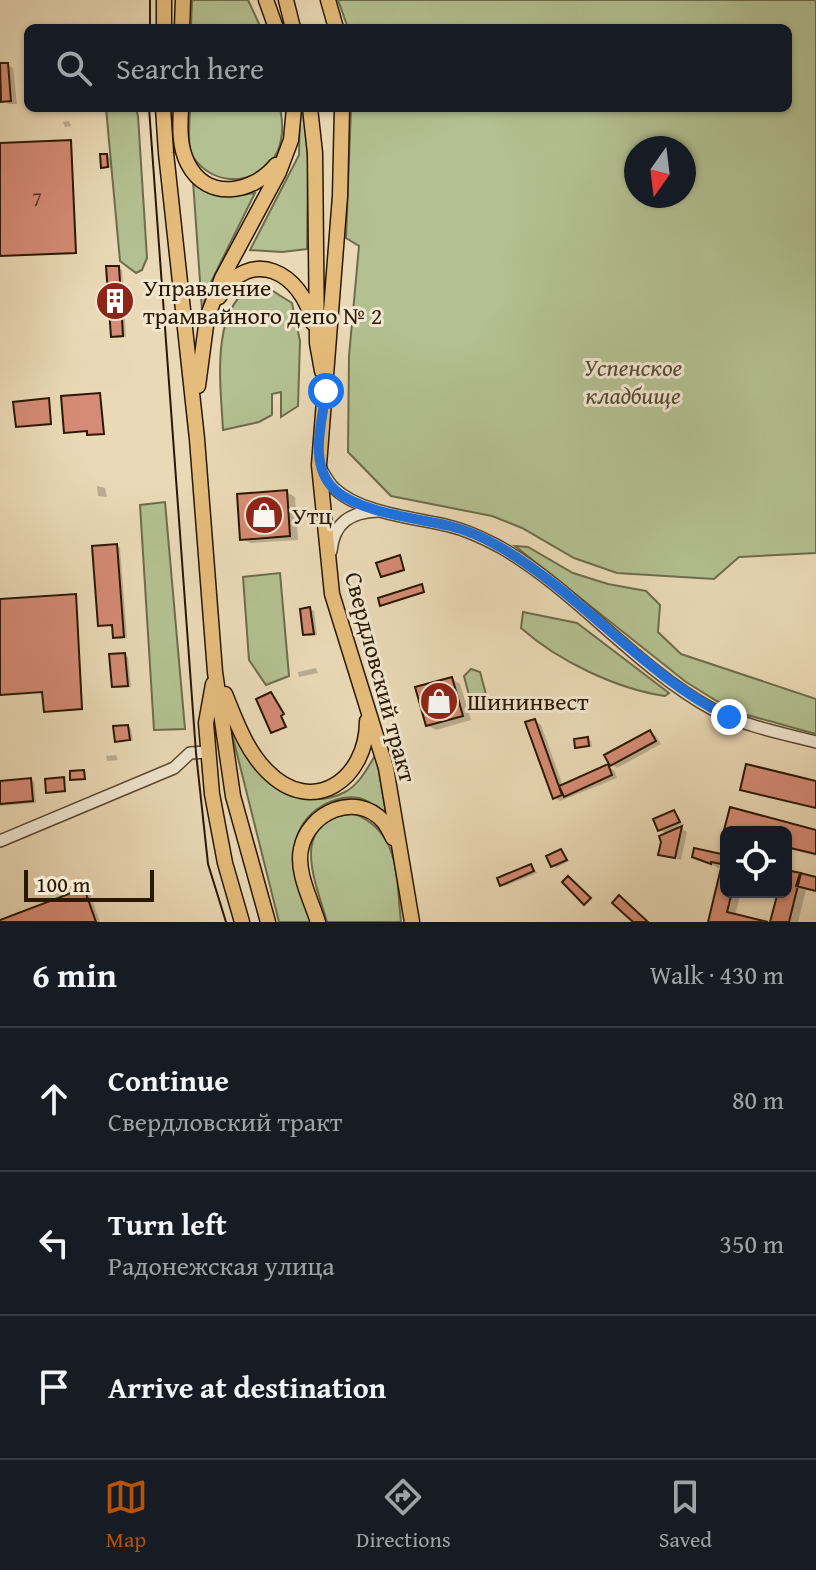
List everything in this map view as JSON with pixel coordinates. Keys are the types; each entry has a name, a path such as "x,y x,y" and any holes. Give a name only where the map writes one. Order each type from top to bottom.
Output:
{"main road":[{"path":"164,0 164,24"},
{"path":"182,24 183,0"},
{"path":"266,0 275,24"},
{"path":"286,0 292,24"},
{"path":"328,0 335,24"},
{"path":"163,112 197,439 215,672 233,796 266,916"},
{"path":"181,112 182,146 188,163 198,177 213,186 246,189 266,178 291,140"},
{"path":"197,439 198,375 207,318 222,278 279,172 291,140 294,112"},
{"path":"310,112 315,153 317,343"},
{"name":"Свердловский тракт","path":"342,112 340,196 319,465 328,572 332,594 386,768 412,922"},
{"path":"207,318 221,292 235,278 251,270 267,268 290,280 300,291 311,313 326,391"},
{"path":"215,672 250,750 268,772 299,790 318,791 332,787 353,771 367,737 367,704"},
{"path":"215,672 206,723 212,794 225,863 242,922"},
{"path":"318,922 301,870 300,849 308,829 319,817 336,808 354,806 372,812 384,822 400,852"}],"street":[{"path":"319,465 335,490 354,501 454,527 498,546 537,571 687,693 729,717 816,742"},
{"path":"328,572 332,542 341,522 352,515 383,511"},
{"path":"0,841 174,768 190,753 209,752"}],"green space":[{"path":"192,0 248,0 259,24 191,24"},
{"name":"Успенское кладбище","path":"338,0 816,0 816,553 739,557 714,579 617,573 574,558 522,528 492,516 391,496 348,452 349,356 359,246 346,238 351,112 792,112 792,24 347,24"},
{"path":"106,112 137,112 147,258 142,270 136,273 120,261"},
{"path":"190,112 281,112 282,132 277,152 262,170 241,179 218,177 207,171 194,158 189,136"},
{"path":"300,112 305,112 307,249 282,252 250,250 299,155"},
{"path":"193,181 222,195 255,193 209,286 202,310"},
{"path":"254,285 268,288 292,303 300,341 298,406 281,417 281,392 272,394 272,415 259,422 223,430 220,372 224,330 240,296"},
{"path":"165,502 185,729 154,730 140,505"},
{"path":"515,546 528,547 573,573 646,591 660,605 658,632 681,654 816,699 816,734 733,711 686,682"},
{"path":"280,573 289,676 266,685 249,660 243,577"},
{"path":"523,612 577,623 669,693 665,696 627,687 570,662 521,628"},
{"path":"471,669 480,672 487,698 481,706 471,703 464,676"},
{"path":"232,725 260,774 281,790 307,798 333,797 350,789 376,754 386,814 363,799 337,799 316,810 301,827 297,837 299,865 315,922 279,922"},
{"path":"352,813 380,831 388,843 396,873 401,922 327,922 313,871 313,840 319,828 332,819"}],"building":[{"path":"0,63 8,63 11,101 1,102"},
{"path":"71,140 76,253 0,256 0,143"},
{"path":"100,154 107,154 108,167 101,168"},
{"name":"Управление трамвайного депо № 2","path":"106,266 119,266 123,336 111,337"},
{"path":"100,393 104,434 87,435 87,431 64,433 61,396"},
{"path":"49,398 51,424 16,427 13,402"},
{"name":"Утц","path":"287,490 290,536 240,540 237,494"},
{"path":"117,544 124,637 113,638 112,625 98,626 92,546"},
{"path":"400,555 404,570 381,577 376,563"},
{"path":"422,584 424,592 380,606 378,598"},
{"path":"76,594 82,709 44,712 42,692 0,695 0,599"},
{"path":"310,607 314,634 303,635 300,609"},
{"path":"125,653 128,686 112,687 109,654"},
{"name":"Шининвест","path":"452,677 463,716 426,726 415,687"},
{"path":"271,692 284,714 281,716 286,727 271,733 256,699"},
{"path":"535,719 562,795 553,799 525,722"},
{"path":"128,725 130,740 115,742 113,726"},
{"path":"650,730 656,741 610,766 604,755"},
{"path":"588,737 589,746 575,748 574,739"},
{"path":"608,764 612,775 564,797 559,786"},
{"path":"746,764 816,781 816,808 740,790"},
{"path":"84,770 85,779 70,780 70,771"},
{"path":"64,777 65,791 46,793 45,779"},
{"path":"31,778 33,801 0,804 0,781"},
{"path":"730,807 816,830 816,854 792,848 792,826 725,826"},
{"path":"674,810 680,822 658,831 653,819"},
{"path":"682,826 675,858 658,855 659,836"},
{"path":"694,848 720,854 720,864 711,864 692,857"},
{"path":"561,849 567,860 551,867 546,856"},
{"path":"531,864 534,871 500,886 497,878"},
{"path":"792,871 801,873 789,922 770,922 776,898 792,898"},
{"path":"720,872 720,898 730,898 727,912 768,922 708,922"},
{"path":"800,873 816,877 816,891 796,886"},
{"path":"568,876 591,898 584,905 562,882"},
{"path":"84,888 96,922 0,922 0,920"},
{"path":"619,895 648,922 633,922 612,903"}],"tram line":[{"path":"150,0 150,24"},
{"path":"149,112 196,753 208,864 226,922"}],"place":[{"name":"Управление трамвайного депо № 2","path":"115,301"},
{"name":"Утц","path":"264,515"},
{"name":"Шининвест","path":"439,701"}],"route":[{"path":"326,391 319,465 335,490 354,501 383,511 454,527 498,546 537,571 675,685 729,717"}]}
